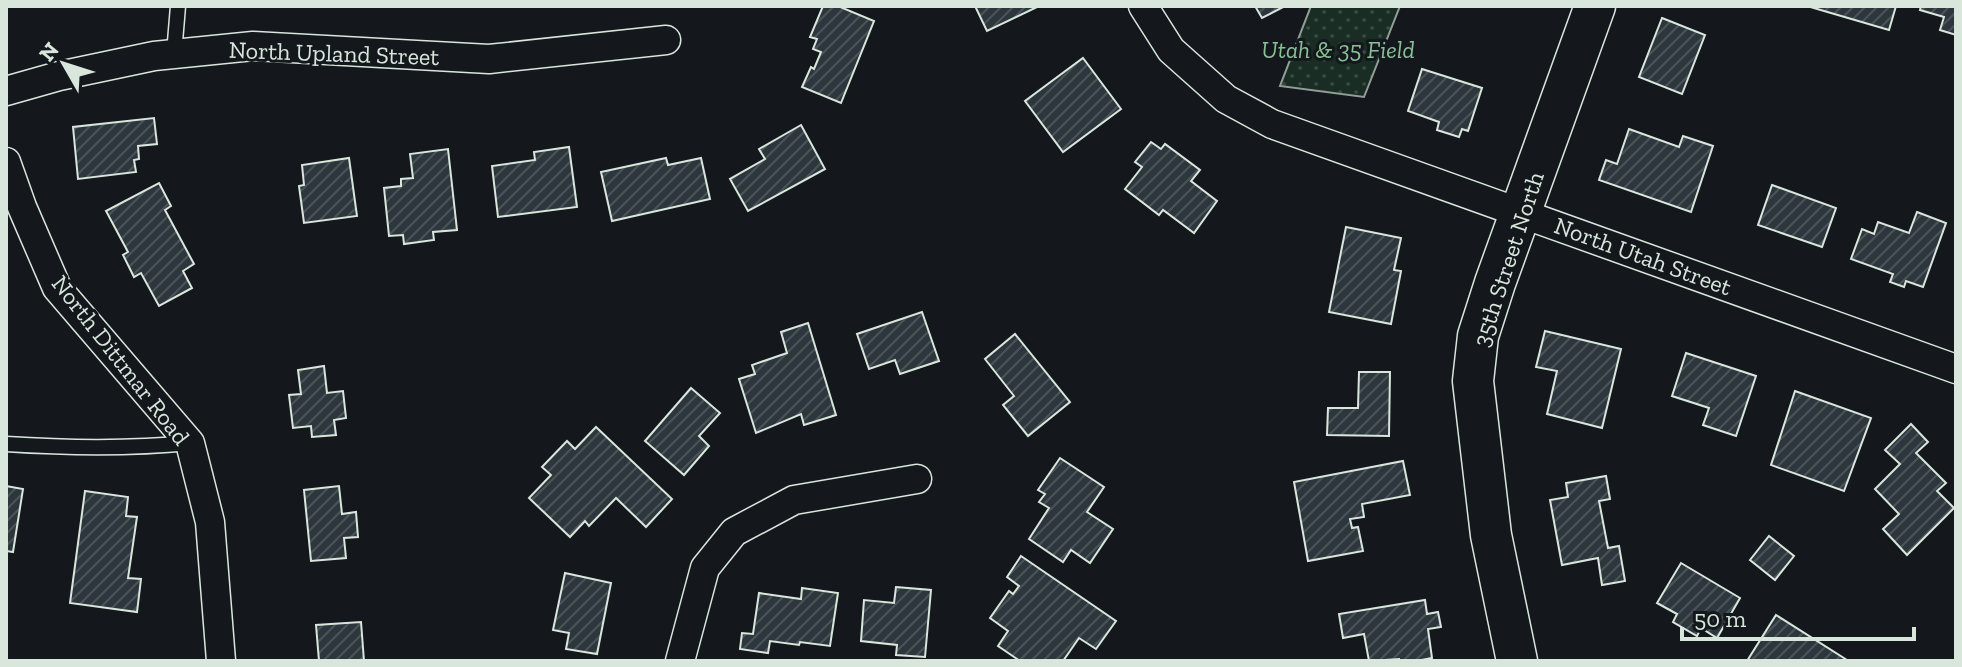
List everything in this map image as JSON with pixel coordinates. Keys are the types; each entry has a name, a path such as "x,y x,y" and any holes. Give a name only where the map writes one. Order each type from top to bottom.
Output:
{"street":[{"name":"North Utah Street","path":"1143,6 1171,50 1226,99 1272,124 1956,369"},
{"name":"35th Street North","path":"1521,660 1491,535 1473,381 1478,336 1595,6"},
{"name":"North Upland Street","path":"6,91 59,76 154,56 253,46 489,59 666,40"},
{"name":"North Dittmar Road","path":"6,162 57,288 190,443 210,522 221,661"},
{"path":"680,661 705,568 734,532 794,500 917,479"}],"lane":[{"path":"174,54 178,6"},
{"path":"6,444 144,448 190,443"}],"green space":[{"name":"Utah & 35 Field","path":"1311,6 1400,6 1364,97 1280,86"}],"building":[{"path":"823,6 838,6 874,21 841,103 802,87 821,52 813,49 817,39 810,37"},
{"path":"975,6 1039,6 987,31"},
{"path":"1255,6 1285,6 1262,18"},
{"path":"1807,6 1896,6 1889,30"},
{"path":"1921,6 1956,6 1956,35 1940,30 1944,17 1920,10"},
{"path":"1662,18 1705,35 1682,94 1639,77"},
{"path":"1083,58 1121,109 1063,152 1025,101"},
{"path":"1422,69 1482,88 1468,131 1462,129 1459,137 1437,130 1439,122 1408,111"},
{"path":"154,118 157,144 138,146 139,159 134,160 136,172 78,179 73,127"},
{"path":"801,125 825,169 748,211 730,179 765,159 759,149"},
{"path":"1629,129 1679,147 1683,136 1713,146 1691,212 1599,180 1606,160 1617,164"},
{"path":"1151,142 1161,149 1165,144 1200,170 1191,181 1217,201 1194,233 1163,210 1159,215 1125,189 1142,167 1135,162"},
{"path":"569,147 577,207 498,217 492,166 535,160 534,152"},
{"path":"448,149 457,230 433,232 434,240 404,244 403,235 389,236 384,188 401,186 401,179 413,178 410,154"},
{"path":"349,158 357,216 304,223 299,186 304,185 302,165"},
{"path":"666,158 668,165 701,158 710,199 612,221 601,172"},
{"path":"159,183 171,206 165,210 194,264 183,271 192,288 159,306 141,273 134,277 123,255 128,252 106,211"},
{"path":"1772,185 1836,208 1822,247 1758,225"},
{"path":"1917,212 1946,223 1923,287 1906,281 1904,287 1890,282 1893,274 1851,259 1862,229 1874,234 1878,222 1909,233"},
{"path":"1346,227 1401,238 1394,270 1401,271 1391,324 1329,312"},
{"path":"922,312 939,361 900,374 895,360 869,369 857,334"},
{"path":"808,323 836,415 804,425 801,414 756,433 739,379 755,374 752,365 787,353 781,332"},
{"path":"1545,331 1621,349 1602,428 1547,414 1557,371 1536,367"},
{"path":"1015,334 1070,402 1028,436 1003,405 1014,396 985,359"},
{"path":"1686,353 1756,376 1736,436 1703,425 1709,408 1672,396"},
{"path":"324,366 327,393 343,391 346,418 334,420 336,435 312,437 311,426 293,428 289,395 301,394 298,370"},
{"path":"1359,372 1390,372 1389,436 1327,435 1328,408 1358,408"},
{"path":"691,388 720,413 699,436 709,446 684,475 645,441"},
{"path":"1795,391 1871,418 1844,491 1771,465"},
{"path":"1911,424 1928,442 1916,453 1946,483 1937,491 1954,508 1907,555 1883,529 1899,514 1875,489 1900,464 1885,450"},
{"path":"596,427 672,499 646,527 616,498 589,526 585,521 570,537 529,498 551,475 542,467 567,441 575,449"},
{"path":"1060,458 1104,487 1087,512 1113,529 1090,563 1071,550 1063,562 1029,539 1049,508 1039,502 1045,494 1038,490"},
{"path":"1403,461 1410,495 1362,504 1364,517 1350,519 1352,528 1358,527 1363,551 1308,561 1294,482"},
{"path":"1606,476 1610,499 1599,501 1608,548 1619,546 1625,581 1602,585 1598,558 1562,565 1550,500 1568,497 1566,483"},
{"path":"6,486 23,489 13,552 6,551"},
{"path":"339,486 342,514 356,512 358,537 344,538 346,558 311,561 304,490"},
{"path":"85,491 128,497 126,516 137,517 128,578 141,579 137,612 70,603"},
{"path":"1769,536 1794,556 1775,580 1750,560"},
{"path":"1021,556 1116,621 1096,649 1079,638 1063,661 1020,661 998,646 1008,631 990,618 1009,591 1013,594 1019,586 1007,577"},
{"path":"1681,563 1740,598 1717,638 1701,628 1697,636 1673,622 1677,614 1657,603"},
{"path":"565,573 611,583 597,654 566,649 569,633 553,630"},
{"path":"896,587 931,590 925,657 896,655 897,645 861,641 864,600 894,603"},
{"path":"802,588 838,593 830,646 770,641 768,653 740,649 742,633 753,634 759,593 801,599"},
{"path":"1425,600 1427,614 1438,612 1441,627 1428,629 1432,658 1369,661 1364,634 1343,638 1339,614"},
{"path":"1776,615 1847,660 1847,661 1747,661"},
{"path":"361,622 364,661 319,661 316,625"}]}
